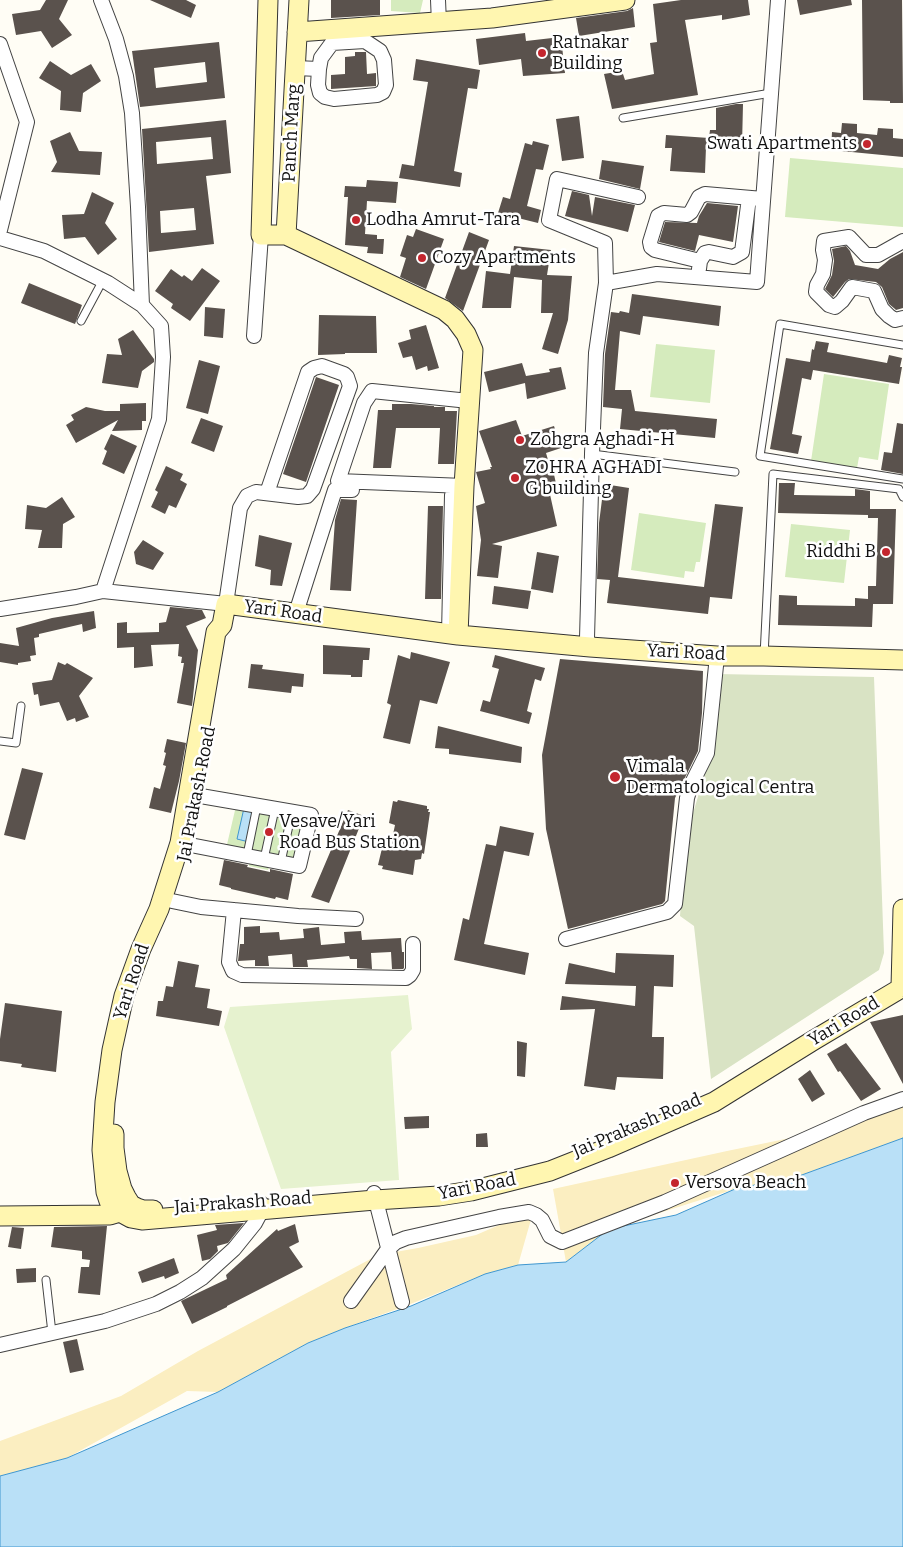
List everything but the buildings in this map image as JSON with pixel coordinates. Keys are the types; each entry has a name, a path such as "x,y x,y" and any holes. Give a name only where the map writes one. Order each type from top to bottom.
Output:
{"street":[{"path":"101,0 116,39 126,76 132,113 142,305"},
{"path":"254,336 260,235 268,0"},
{"name":"Panch Marg","path":"286,235 299,0"},
{"path":"438,0 438,23"},
{"path":"297,32 492,18 555,5 625,0"},
{"path":"742,252 756,199 771,93 778,0"},
{"path":"366,41 380,51 384,60 386,86 383,92 377,95 334,99 325,97 320,93 318,86 319,69 321,58 332,43 366,41"},
{"path":"0,44 27,122 0,230"},
{"path":"295,68 319,69"},
{"path":"590,647 587,638 592,454 596,353 606,283 605,243 549,220 557,179 638,197"},
{"path":"700,261 655,250 651,247 650,242 658,216 664,213 687,215 692,212 699,197 705,194 756,199"},
{"path":"606,283 656,274 757,282 759,255 756,199"},
{"path":"260,235 286,235 444,310 455,319 466,334 473,350 459,492 453,634"},
{"path":"903,241 878,255 866,255 849,237 824,240 822,250 825,260 823,274 816,292 829,306 835,307 852,287 874,291 882,309 889,316 895,320 903,318"},
{"path":"0,238 44,251 103,280 142,305 161,326 163,357 159,419 103,591"},
{"path":"697,277 700,261 709,252 733,257 742,252 759,255"},
{"path":"0,609 103,591 226,604 240,508 247,496 256,492 298,497 307,496 313,489 350,386 344,374 322,366 308,372 267,493"},
{"path":"459,492 338,481 364,403 372,391 469,401"},
{"path":"296,613 335,490 459,492"},
{"name":"Yari Road","path":"222,625 226,604 453,634 590,647 717,656 903,660"},
{"name":"Jai Prakash Road","path":"222,625 225,633 172,901 139,981 128,1018 120,1060 115,1106 114,1148 125,1209 262,1206 375,1196 455,1186 549,1163 711,1094 845,1010 902,981"},
{"path":"566,939 667,912 675,904 687,798 691,785 707,754 717,656"},
{"path":"184,844 300,866 311,815 194,795"},
{"name":"Yari Road","path":"125,1209 109,1201 106,1192 102,1150 105,1102 112,1050 124,996 184,844"},
{"path":"172,901 201,907 298,916 356,918"},
{"path":"902,981 903,908"},
{"path":"234,910 229,962 233,971 242,975 406,978 413,970 413,944"},
{"path":"351,1301 388,1249 396,1242 406,1238 529,1212 542,1220 550,1236 562,1242 665,1202 864,1113 903,1099"},
{"path":"375,1196 402,1302"},
{"path":"0,1345 104,1321 156,1304 180,1292 202,1278 234,1249 248,1233 262,1206"},
{"path":"0,1216 110,1215 125,1209"}],"lane":[{"path":"623,118 771,93"},
{"path":"80,321 103,280"},
{"path":"903,345 780,324 760,456 903,479"},
{"path":"592,454 735,472"},
{"path":"764,656 773,474 899,490 903,497"},
{"path":"0,741 16,743 21,706"},
{"path":"246,855 257,806"},
{"path":"264,859 275,809"},
{"path":"46,1280 52,1333"}],"green space":[{"path":"391,0 423,0 420,13 391,11"},
{"path":"790,158 903,168 903,227 785,217"},
{"path":"656,344 715,350 710,403 650,397"},
{"path":"824,374 889,384 878,460 859,457 857,468 811,461"},
{"path":"639,513 706,523 700,562 696,562 694,572 685,571 684,578 631,570"},
{"path":"791,524 850,530 844,583 785,577"},
{"path":"717,674 874,677 884,953 879,970 711,1079 694,926 680,916 686,836 715,741"},
{"path":"236,806 302,820 292,867 270,863 268,870 249,866 250,859 225,853"},
{"path":"408,995 412,1029 391,1052 399,1180 281,1189 224,1027 230,1007"}],"sand":[{"name":"Versova Beach","path":"903,1100 903,1138 799,1176 735,1189 609,1229 566,1262 553,1189 829,1130"},
{"path":"532,1216 518,1265 485,1274 308,1343 218,1392 187,1391 67,1458 0,1476 0,1441 121,1396 198,1351 378,1255 476,1235 513,1219"}],"water":[{"path":"244,808 256,811 249,842 237,839"},
{"path":"903,1138 903,1547 0,1547 0,1476 67,1458 218,1392 308,1343 345,1328 411,1306 485,1274 518,1265 566,1262 609,1229 676,1215 735,1189 799,1176"}],"place":[{"name":"Ratnakar Building","path":"542,53"},
{"name":"Swati Apartments","path":"867,144"},
{"name":"Lodha Amrut-Tara","path":"356,220"},
{"name":"Cozy Apartments","path":"422,258"},
{"name":"Zohgra Aghadi-H","path":"520,440"},
{"name":"ZOHRA AGHADI G building","path":"515,478"},
{"name":"Riddhi B","path":"886,552"},
{"name":"Vimala Dermatological Centra","path":"615,777"},
{"name":"Vesave/Yari Road Bus Station","path":"269,832"},
{"name":"Versova Beach","path":"675,1183"}]}
